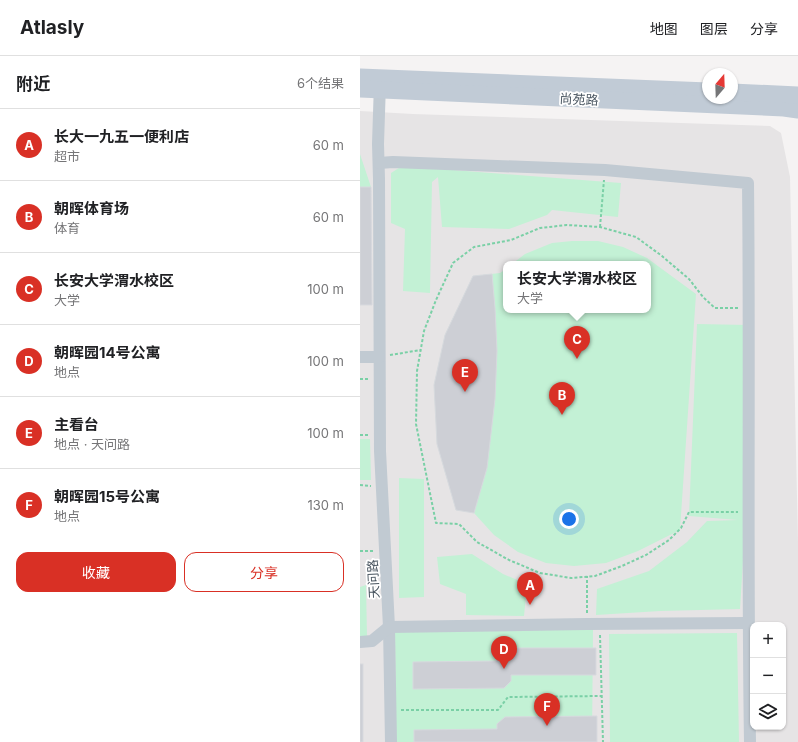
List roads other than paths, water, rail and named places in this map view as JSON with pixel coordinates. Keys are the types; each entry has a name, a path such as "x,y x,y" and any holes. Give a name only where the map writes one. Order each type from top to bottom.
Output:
{"main road":[{"name":"尚苑路","path":"360,77 380,84 798,110"},
{"name":"尚苑路","path":"360,89 380,84 702,91"},
{"path":"738,92 798,95"}],"street":[{"name":"天问路","path":"380,84 378,144 380,451 389,627 390,742"},
{"path":"379,163 393,162 605,170 748,183 750,308 748,623 750,742"},
{"path":"360,357 379,356"},
{"path":"360,642 372,642 389,627 748,623"}],"place":[{"name":"长安大学渭水校区","path":"577,359"},
{"name":"主看台","path":"465,392"},
{"name":"朝晖体育场","path":"562,415"},
{"name":"长大一九五一便利店","path":"530,605"},
{"name":"朝晖园14号公寓","path":"504,669"},
{"name":"朝晖园15号公寓","path":"547,726"}]}
